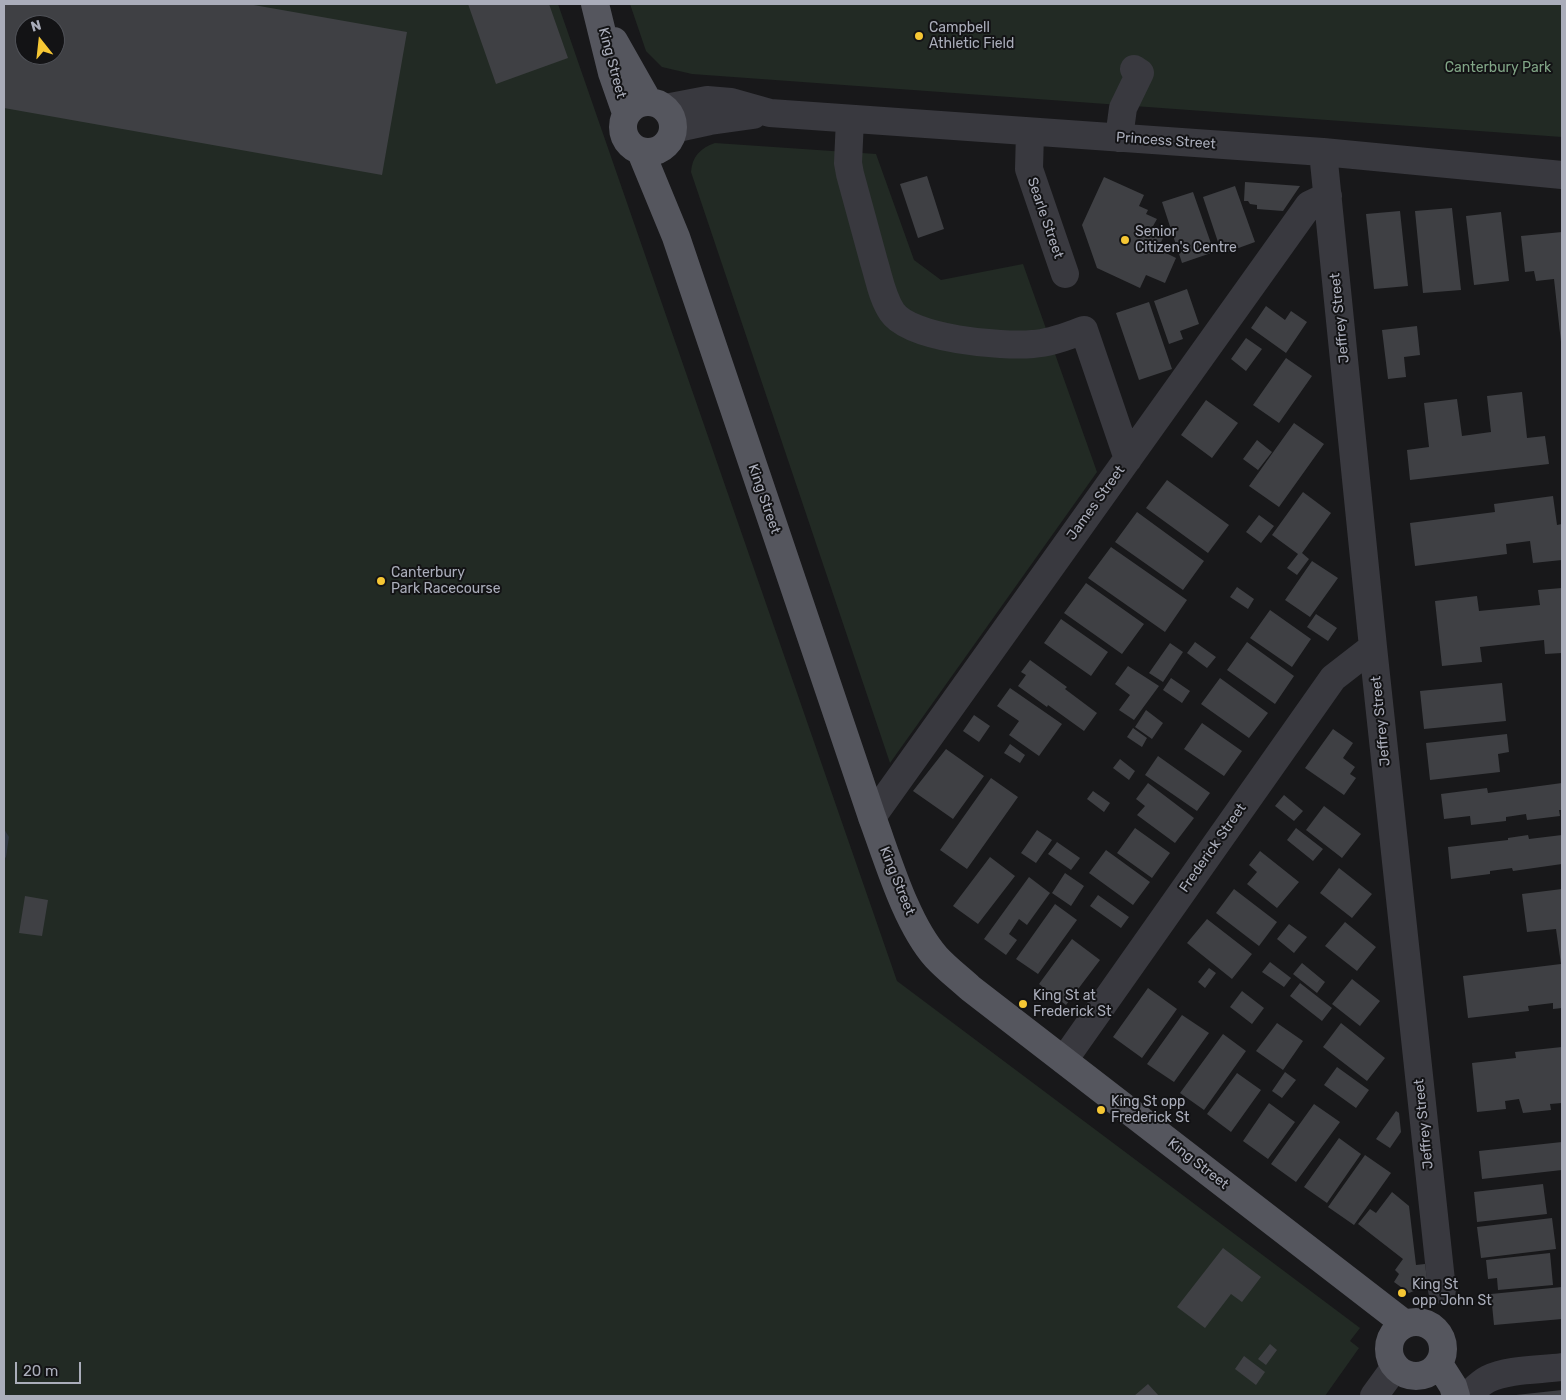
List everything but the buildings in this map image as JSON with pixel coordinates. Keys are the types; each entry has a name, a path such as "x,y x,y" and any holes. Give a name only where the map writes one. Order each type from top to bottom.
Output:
{"main road":[{"name":"King Street","path":"597,8 612,73 652,125 676,237 872,818 907,909 920,935 936,957 970,988 1404,1324"},
{"path":"1422,1322 1430,1325 1442,1339 1444,1347 1443,1356 1439,1364 1426,1374 1418,1376 1402,1372 1391,1359 1390,1343 1392,1336 1404,1324 1422,1322"},
{"path":"1439,1364 1453,1386 1456,1396"}],"street":[{"path":"1119,138 1123,108 1140,73 1134,69"},
{"name":"Princess Street","path":"652,125 710,121 770,113 1324,152 1562,175"},
{"path":"850,119 848,157 850,174 882,291 893,313 901,322 912,327 950,337 1014,346 1050,341 1084,330 1128,459"},
{"name":"Searle Street","path":"1030,132 1029,168 1065,274"},
{"name":"Jeffrey Street","path":"1324,152 1373,646 1442,1290"},
{"name":"James Street","path":"872,818 1309,205 1328,196"},
{"name":"Frederick Street","path":"1064,1060 1333,678 1373,646"},
{"path":"1374,1396 1396,1366"},
{"path":"1467,1396 1489,1378 1501,1374 1562,1367"}],"green space":[{"name":"Canterbury Park Racecourse","path":"4,4 558,4 897,981 1360,1328 1350,1341 1359,1348 1325,1396 4,1396"},
{"name":"Canterbury Park","path":"630,4 1562,4 1562,137 692,74 662,67 646,51"},
{"path":"715,143 876,154 914,260 941,280 1023,264 1097,472 890,763 691,172 693,162 701,150"}],"shaded area":[{"path":"4,829 9,837 6,857 4,859"}],"place":[{"name":"Campbell Athletic Field","path":"919,36"},
{"name":"Senior Citizen's Centre","path":"1125,240"},
{"name":"Canterbury Park Racecourse","path":"381,581"},
{"name":"King St at Frederick St","path":"1023,1004"},
{"name":"King St opp Frederick St","path":"1101,1110"},
{"name":"King St opp John St","path":"1402,1293"}]}
